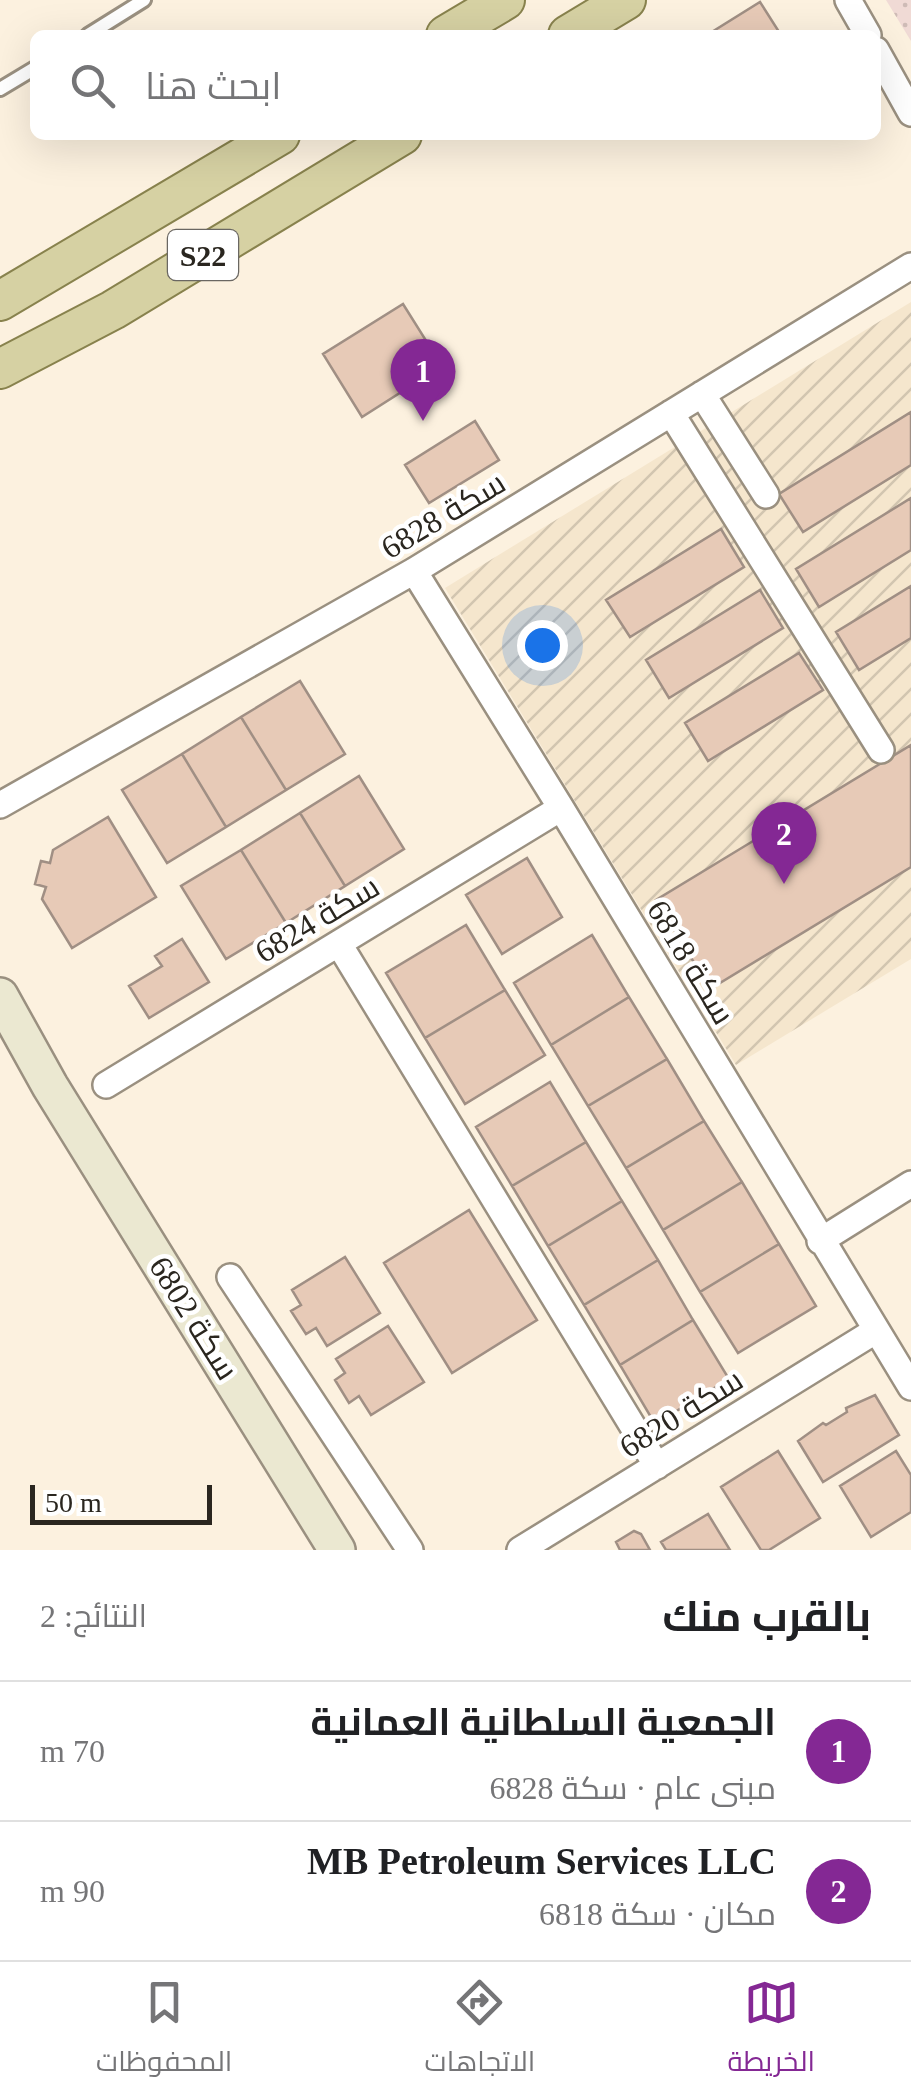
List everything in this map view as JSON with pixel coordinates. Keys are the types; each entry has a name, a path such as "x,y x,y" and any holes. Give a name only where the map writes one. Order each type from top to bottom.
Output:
{"main road":[{"path":"454,30 505,0"},
{"path":"576,30 626,0"},
{"name":"S22","path":"0,301 272,140"},
{"name":"S22","path":"0,369 113,310 394,140"},
{"path":"0,388 113,310"}],"street":[{"path":"848,0 865,30"},
{"path":"881,59 911,113"},
{"name":"سكة 6828","path":"0,805 414,571 911,266"},
{"path":"702,394 766,495"},
{"path":"671,414 881,750"},
{"name":"سكة 6818","path":"414,571 911,1388"},
{"name":"سكة 6824","path":"106,1085 561,808"},
{"path":"338,944 658,1466"},
{"name":"سكة 6802","path":"0,996 50,1086 337,1550"},
{"name":"سكة 6802","path":"0,1029 50,1086"},
{"path":"820,1240 911,1184"},
{"path":"230,1276 410,1550"},
{"name":"سكة 6820","path":"520,1550 875,1332"}],"lane":[{"path":"96,30 144,0"},
{"path":"0,89 30,71"}],"shaded area":[{"path":"886,0 911,0 911,41"},
{"path":"911,302 911,959 736,1065 445,588"}],"building":[{"path":"760,2 778,30 715,30"},
{"path":"403,304 442,366 362,417 323,354"},
{"path":"911,412 911,465 803,532 779,494"},
{"path":"475,421 499,460 429,503 405,465"},
{"path":"911,498 911,550 819,607 796,569"},
{"path":"721,529 744,567 630,637 606,600"},
{"path":"911,586 911,638 859,670 836,632"},
{"path":"760,590 783,628 669,698 646,660"},
{"path":"799,653 823,690 708,761 685,723"},
{"path":"300,681 345,754 286,790 241,717"},
{"path":"241,717 286,790 226,827 182,754"},
{"path":"911,745 911,867 710,989 656,900"},
{"path":"182,754 226,827 167,863 122,790"},
{"path":"359,776 404,849 345,886 300,813"},
{"path":"300,813 345,886 286,923 241,850"},
{"path":"108,817 156,897 72,948 42,899 46,887 35,884 41,861 50,863 53,850"},
{"path":"241,850 286,923 226,959 181,886"},
{"path":"527,858 562,917 502,954 466,895"},
{"path":"466,925 505,990 425,1038 386,973"},
{"path":"592,935 629,997 551,1045 514,983"},
{"path":"182,939 209,982 149,1018 129,986 162,966 155,956"},
{"path":"505,990 545,1055 465,1104 425,1038"},
{"path":"629,997 667,1059 588,1106 551,1045"},
{"path":"667,1059 704,1121 626,1168 588,1106"},
{"path":"550,1082 586,1142 512,1186 476,1127"},
{"path":"704,1121 742,1182 663,1230 626,1168"},
{"path":"586,1142 622,1201 548,1246 512,1186"},
{"path":"742,1182 779,1244 700,1292 663,1230"},
{"path":"622,1201 658,1260 584,1305 548,1246"},
{"path":"469,1210 537,1320 452,1373 384,1263"},
{"path":"779,1244 816,1306 738,1353 700,1292"},
{"path":"345,1257 380,1313 327,1346 316,1328 306,1334 291,1311 301,1305 292,1290"},
{"path":"658,1260 693,1320 620,1365 584,1305"},
{"path":"693,1320 729,1379 655,1424 620,1365"},
{"path":"388,1326 424,1382 371,1415 359,1396 349,1403 335,1380 345,1373 336,1359"},
{"path":"875,1395 899,1435 823,1482 798,1441 847,1412 846,1408"},
{"path":"778,1451 820,1518 769,1550 761,1550 721,1487"},
{"path":"896,1451 911,1475 911,1512 871,1537 840,1486"},
{"path":"708,1514 730,1550 666,1550 661,1542"},
{"path":"634,1531 641,1534 650,1550 620,1550 616,1542"}],"place":[{"name":"الجمعية السلطانية العمانية","path":"423,421"},
{"name":"MB Petroleum Services LLC","path":"784,884"}]}
